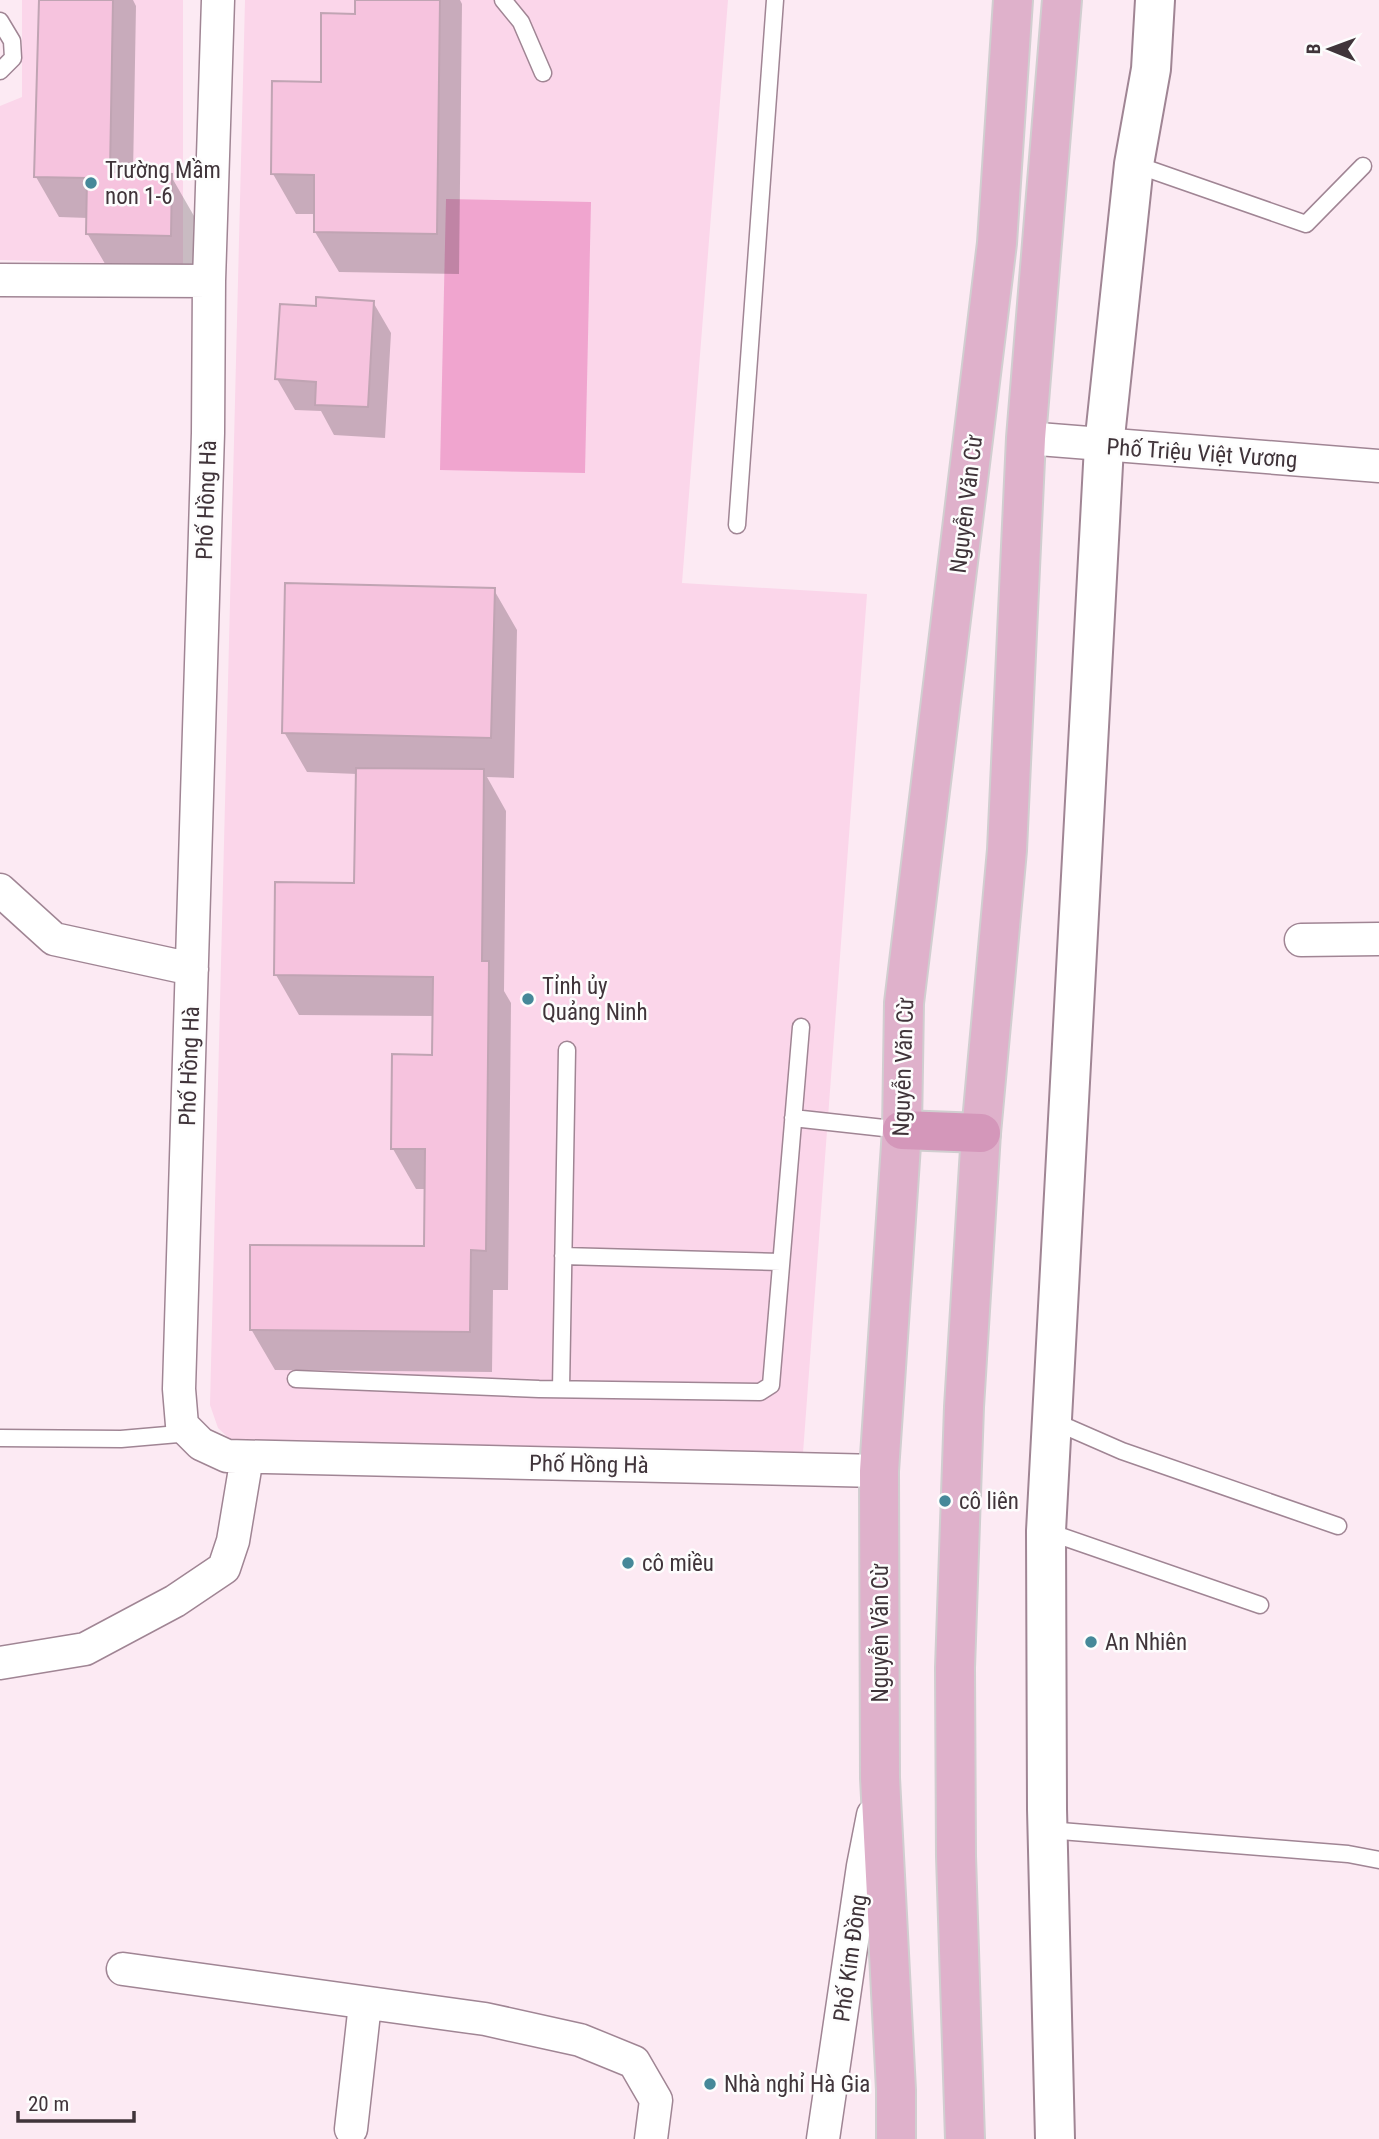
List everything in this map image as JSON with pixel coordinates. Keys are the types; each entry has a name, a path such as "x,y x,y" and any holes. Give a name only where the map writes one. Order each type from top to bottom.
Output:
{"highway":[{"path":"902,1130 981,1133"}],"main road":[{"name":"Nguyễn Văn Cừ","path":"896,2139 896,2090 880,1778 879,1471 902,1130 905,1003 998,243 1013,0"},
{"path":"965,2139 956,1856 955,1668 964,1408 981,1133 1007,850 1026,438 1062,0"}],"street":[{"name":"Phố Hồng Hà","path":"218,0 209,281 208,433 179,1389 182,1425 201,1444 227,1456 879,1471"},
{"path":"1055,2139 1048,1830 1046,1531 1051,1420 1104,446 1135,164 1151,69 1155,0"},
{"path":"0,280 209,281"},
{"name":"Phố Triệu Việt Vương","path":"1026,438 1379,466"},
{"path":"0,890 54,939 192,970"},
{"path":"1301,940 1379,939"},
{"path":"0,1663 85,1649 175,1601 223,1569 233,1541 247,1457"},
{"name":"Phố Kim Đồng","path":"823,2139 863,1866 880,1778"},
{"path":"123,1969 485,2019 580,2040 634,2062 656,2100 651,2139"},
{"path":"350,2134 365,2004"}],"lane":[{"path":"503,0 521,22 543,73"},
{"path":"737,526 775,0"},
{"path":"0,21 12,41 13,58 0,71"},
{"path":"1135,164 1306,224 1363,166"},
{"path":"296,1379 561,1389 760,1392 771,1385 801,1027"},
{"path":"561,1389 567,1050"},
{"path":"793,1118 902,1130"},
{"path":"563,1256 781,1262"},
{"path":"1051,1420 1122,1451 1338,1526"},
{"path":"0,1438 121,1439 190,1433"},
{"path":"1046,1531 1260,1605"},
{"path":"1048,1830 1348,1854 1379,1860"}],"shaded area":[{"name":"Trường Mầm non 1-6","path":"22,0 183,0 183,265 0,260 0,106 22,97"},
{"name":"Tỉnh ủy Quảng Ninh","path":"245,0 728,0 682,583 867,594 803,1453 236,1445 218,1428 210,1405"},
{"path":"446,199 591,202 585,473 440,470"}],"building":[{"path":"39,0 113,0 110,172 172,174 171,236 86,234 87,178 34,177"},
{"path":"355,0 440,0 437,234 314,232 314,175 271,174 272,81 321,82 321,13 355,14"},
{"path":"316,297 374,301 368,407 315,405 316,382 275,379 280,304 316,306"},
{"path":"285,583 495,588 491,738 282,733"},
{"path":"356,768 484,769 482,961 489,961 486,1251 471,1250 470,1332 250,1330 250,1245 424,1246 425,1149 391,1149 392,1054 432,1055 433,977 274,975 275,882 354,883"}],"place":[{"name":"Trường Mầm non 1-6","path":"91,183"},
{"name":"Tỉnh ủy Quảng Ninh","path":"528,999"},
{"name":"cô liên","path":"945,1501"},
{"name":"cô miều","path":"628,1563"},
{"name":"An Nhiên","path":"1091,1642"},
{"name":"Nhà nghỉ Hà Gia","path":"710,2084"}]}
